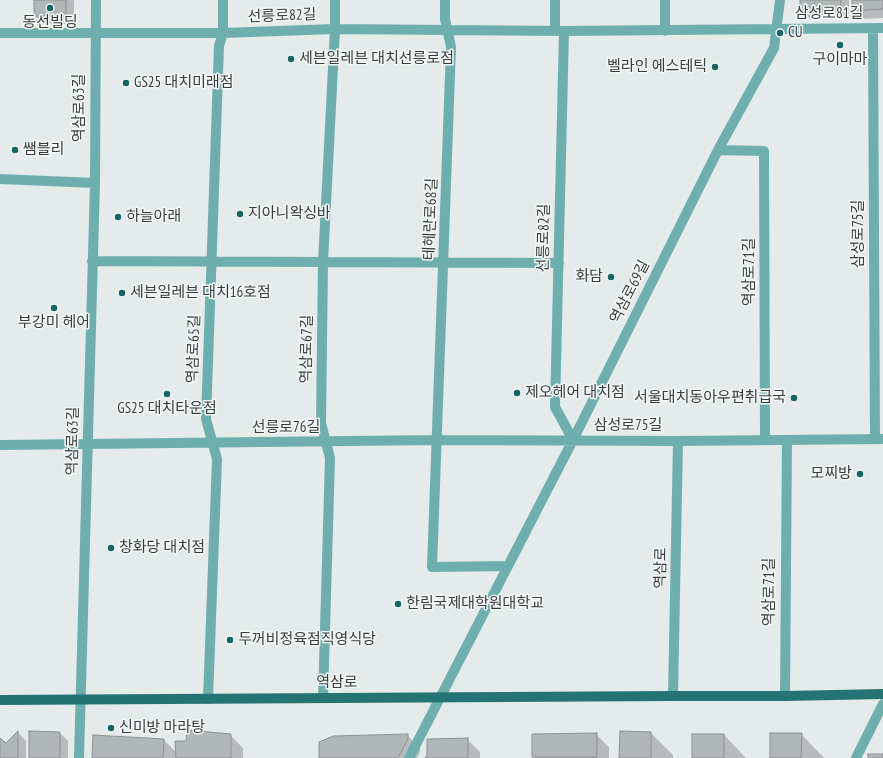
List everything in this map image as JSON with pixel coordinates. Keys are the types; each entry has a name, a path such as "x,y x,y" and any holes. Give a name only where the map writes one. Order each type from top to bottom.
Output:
{"main road":[{"name":"역삼로","path":"0,700 785,696 883,694"}],"street":[{"name":"역삼로63길","path":"79,758 95,183 96,0"},
{"name":"역삼로65길","path":"208,699 217,459 206,419 219,46 223,33 223,0"},
{"name":"역삼로67길","path":"323,698 330,458 327,443 320,423 323,262 335,29 334,0"},
{"name":"테헤란로68길","path":"436,440 444,262 451,47 449,31 445,19 445,0"},
{"path":"555,0 560,31"},
{"path":"665,0 665,31"},
{"name":"역삼로69길","path":"409,758 441,698 506,566 572,440 718,150 774,48 775,29 779,16 780,0"},
{"name":"삼성로81길","path":"775,29 878,28"},
{"name":"삼성로75길","path":"572,440 678,441 879,439 878,28"},
{"name":"선릉로82길","path":"0,33 223,33 335,29 449,31 665,31 775,29"},
{"name":"선릉로82길","path":"560,31 555,407 572,440"},
{"name":"역삼로71길","path":"718,150 764,151 765,440"},
{"path":"0,179 95,183"},
{"path":"92,261 558,263"},
{"path":"436,440 432,567 506,566"},
{"name":"선릉로76길","path":"0,445 572,440"},
{"name":"역삼로71길","path":"785,696 787,440"},
{"name":"역삼로","path":"673,696 678,441"},
{"path":"856,758 883,704"}],"building":[{"name":"동선빌딩","path":"34,0 66,0 66,16 34,16"},
{"path":"800,0 841,0 840,10 800,10"},
{"path":"852,0 883,0 883,9 852,11"},
{"path":"187,730 231,734 231,758 176,758 175,741 186,741"},
{"path":"18,731 18,758 0,758 0,738 6,743"},
{"path":"29,731 60,732 60,758 29,758"},
{"path":"620,731 651,732 651,758 619,758"},
{"path":"597,733 597,757 532,757 532,734"},
{"path":"770,733 802,733 801,758 770,758"},
{"path":"408,734 408,739 398,758 319,758 319,742 333,736"},
{"path":"692,734 724,734 724,758 692,758"},
{"path":"93,735 164,739 163,758 92,758"},
{"path":"468,738 468,758 425,758 427,755 427,739"},
{"path":"868,754 883,754 883,758 868,758"}],"place":[{"name":"동선빌딩","path":"50,8"},
{"name":"CU","path":"780,33"},
{"name":"구이마마","path":"840,45"},
{"name":"세븐일레븐 대치선릉로점","path":"291,59"},
{"name":"벨라인 에스테틱","path":"715,67"},
{"name":"GS25 대치미래점","path":"126,83"},
{"name":"쌤블리","path":"15,150"},
{"name":"지아니왁싱바","path":"240,214"},
{"name":"하늘아래","path":"118,217"},
{"name":"화담","path":"611,277"},
{"name":"세븐일레븐 대치16호점","path":"122,293"},
{"name":"부강미 헤어","path":"54,308"},
{"name":"제오헤어 대치점","path":"517,393"},
{"name":"GS25 대치타운점","path":"167,394"},
{"name":"서울대치동아우편취급국","path":"794,398"},
{"name":"모찌방","path":"860,474"},
{"name":"창화당 대치점","path":"111,548"},
{"name":"한림국제대학원대학교","path":"398,604"},
{"name":"두꺼비정육점직영식당","path":"230,640"},
{"name":"신미방 마라탕","path":"111,728"}]}
